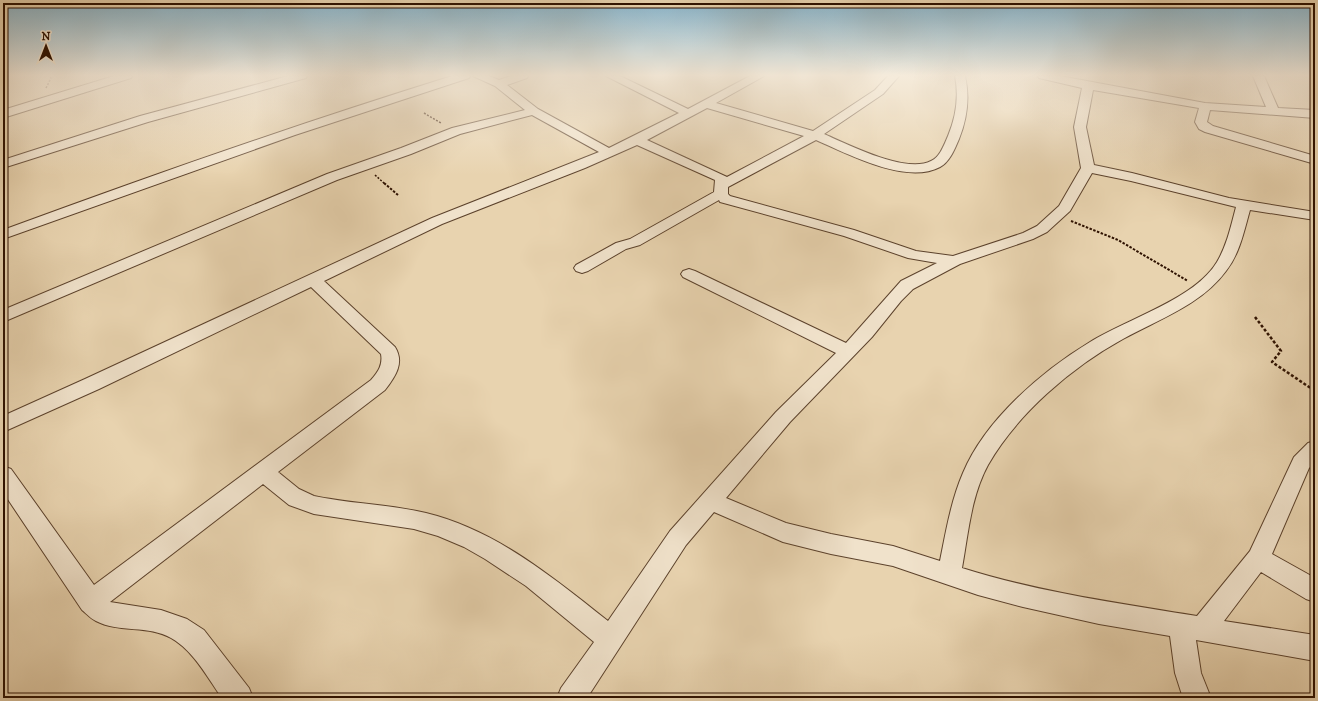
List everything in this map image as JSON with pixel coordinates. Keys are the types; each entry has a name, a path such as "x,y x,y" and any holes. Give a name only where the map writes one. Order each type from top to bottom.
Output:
{"street":[{"path":"3,114 20,109"},
{"path":"3,164 151,117 184,109"},
{"path":"3,235 141,183 361,109"},
{"path":"531,109 608,152"},
{"path":"679,109 688,113"},
{"path":"3,424 92,384 437,221 580,165 637,140 697,109"},
{"path":"723,109 815,135 896,166 919,169 936,165 943,157 949,148 959,123 962,109"},
{"path":"582,268 621,246 635,242 710,199 722,189 815,135 854,109"},
{"path":"571,698 678,538 783,417 835,366 895,297 907,286 923,276 954,261 1028,236 1042,229 1065,208 1088,168 1088,162 1080,133 1080,122 1083,109"},
{"path":"1204,109 1201,122 1203,126 1209,129 1315,160"},
{"path":"1242,109 1315,114"},
{"path":"3,316 332,177 406,151 456,131 534,111"},
{"path":"637,140 718,177 722,180 722,189 726,199 849,233 913,255 954,261"},
{"path":"1088,168 1244,205 1315,216"},
{"path":"949,574 968,489 979,462 991,444 1017,414 1056,374 1114,336 1179,302 1200,288 1221,268 1232,250 1244,205"},
{"path":"913,255 923,276"},
{"path":"690,274 847,351"},
{"path":"91,602 378,385 385,376 392,363 392,358 389,351 313,280"},
{"path":"1197,698 1188,673 1192,628 1258,558 1301,463 1315,449"},
{"path":"263,472 291,495 303,502 334,509 421,521 450,530 478,543 517,566 610,639"},
{"path":"3,474 91,602 105,613 161,622 178,628 195,639 239,698"},
{"path":"710,502 783,532 831,544 893,556 978,584 1060,605 1315,648"},
{"path":"1258,558 1315,591"}],"path":[{"path":"364,166 398,196"},
{"path":"1058,216 1118,240 1200,288"},
{"path":"1255,317 1281,351 1272,362 1315,391"}]}
